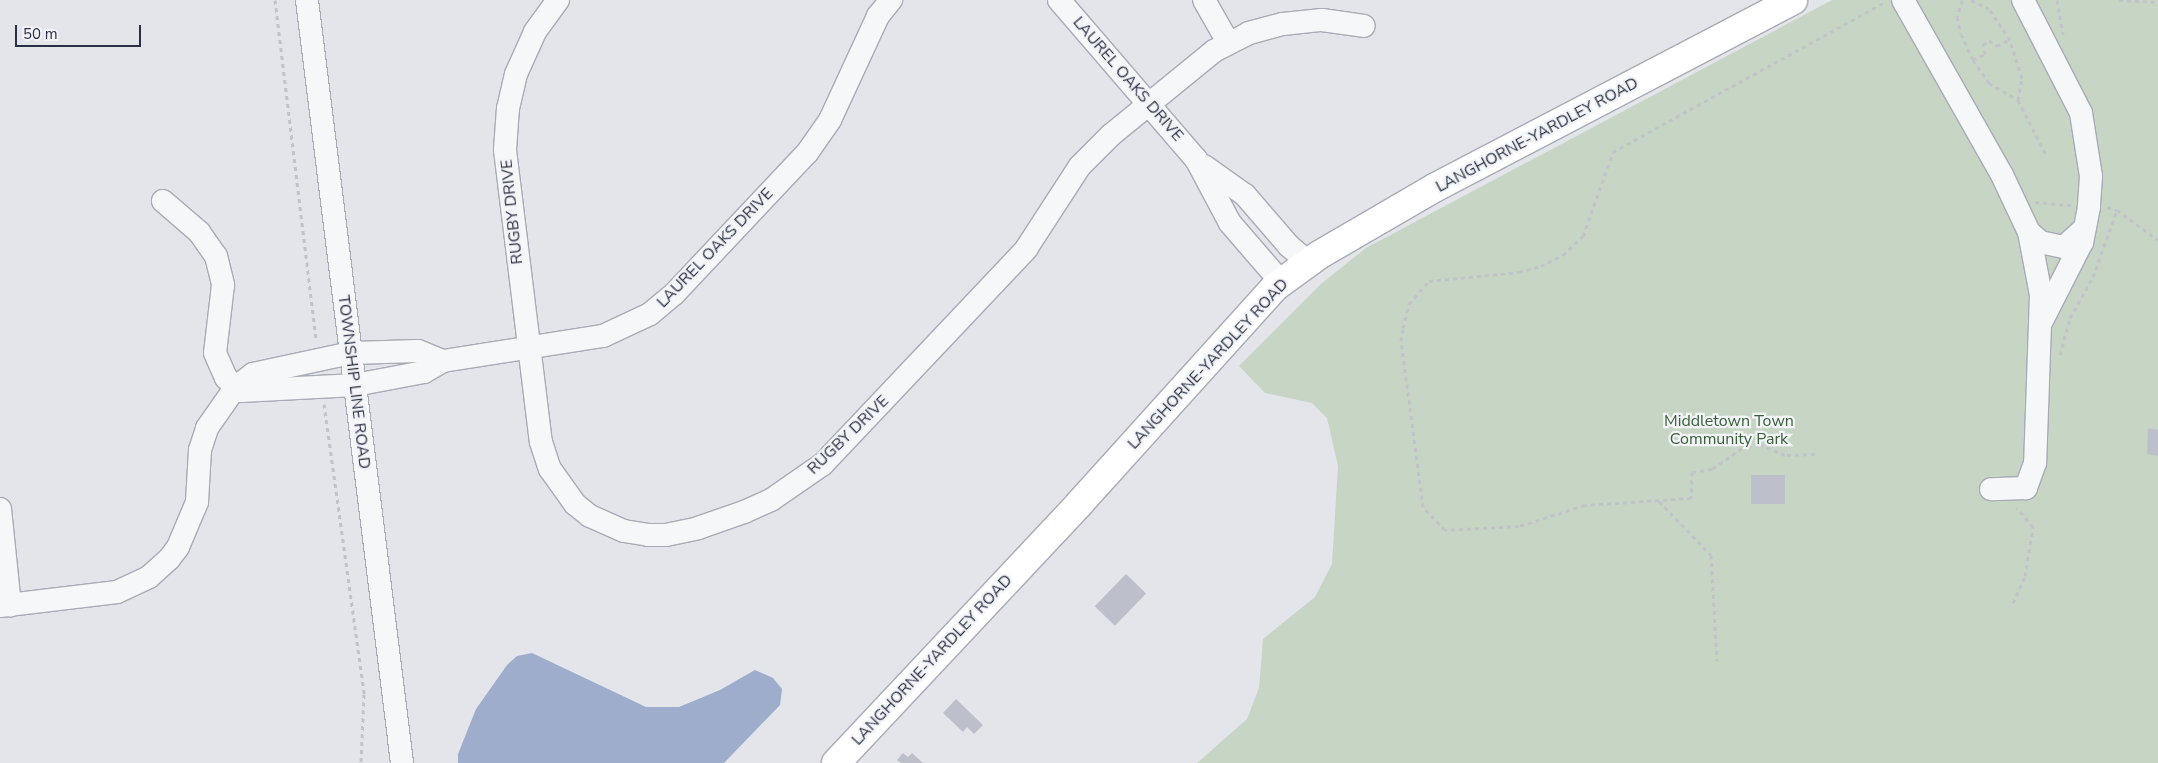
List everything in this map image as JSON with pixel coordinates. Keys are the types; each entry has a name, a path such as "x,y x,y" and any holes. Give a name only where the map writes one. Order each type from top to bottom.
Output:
{"main road":[{"name":"LANGHORNE-YARDLEY ROAD","path":"836,763 1282,282 1309,263 1436,188 1793,0"}],"street":[{"name":"TOWNSHIP LINE ROAD","path":"307,0 402,763"},
{"name":"RUGBY DRIVE","path":"558,0 525,51 508,108 507,181 541,442 550,469 561,488 590,516 624,531 666,535 744,512 795,486 830,457 1026,249 1080,166 1149,104 1228,42 1249,33 1299,21 1322,20 1364,26"},
{"name":"LAUREL OAKS DRIVE","path":"235,388 262,391 354,385 424,372 442,362 603,336 650,314 674,294 806,153 837,106 878,16 891,0"},
{"name":"LAUREL OAKS DRIVE","path":"1058,0 1196,159 1230,224 1282,282"},
{"path":"1204,0 1228,42"},
{"path":"1903,0 2002,175 2029,232 2040,295 2035,463 2026,488 1991,488"},
{"path":"2022,0 2081,113 2091,176 2082,242 2039,326"},
{"name":"LAUREL OAKS DRIVE","path":"1196,159 1245,195 1289,246 1309,263"},
{"path":"163,202 199,232 216,256 222,285 215,353 235,388"},
{"path":"2029,232 2040,242 2064,247 2084,229"},
{"path":"0,509 5,606 117,592 149,577 169,559 178,547 197,502 200,450 207,428 230,399 235,388 253,374 351,353 418,351 442,362"}],"path":[{"path":"1815,454 1784,455 1759,444 1742,448 1712,469 1692,472 1691,498 1585,505 1519,526 1498,529 1445,530 1423,507 1401,340 1409,304 1429,280 1519,272 1541,266 1563,255 1583,236 1613,152 1887,0"},
{"path":"1962,0 1957,17 1960,34 1973,60 1989,83 2018,100 2046,155"},
{"path":"1971,0 1989,9 2010,40 2022,78 2018,100"},
{"path":"2119,0 2158,2"},
{"path":"1973,60 1985,54 1983,45 1989,40 1997,46 2010,40"},
{"path":"2037,389 2057,365 2070,318 2093,277 2117,210"},
{"path":"1991,488 2003,505 2016,507 2033,527 2025,576 2014,603"},
{"path":"1659,501 1711,555 1717,661"}],"green space":[{"name":"Middletown Town Community Park","path":"1832,0 2158,0 2158,763 1197,763 1247,719 1259,688 1263,639 1315,597 1332,564 1338,466 1327,418 1312,403 1265,393 1239,366 1322,283 1366,248"}],"water":[{"path":"532,653 646,707 679,707 720,690 755,670 773,678 782,689 780,705 724,763 458,763 458,754 476,709 507,665 517,656"}],"building":[{"path":"2148,428 2158,430 2158,456 2147,454"},
{"path":"1751,475 1785,475 1785,504 1751,504"},
{"path":"1126,574 1146,593 1115,626 1095,606"},
{"path":"956,699 983,725 974,734 967,727 963,732 943,713"},
{"path":"903,753 908,757 912,753 923,763 901,763 897,760"}]}
